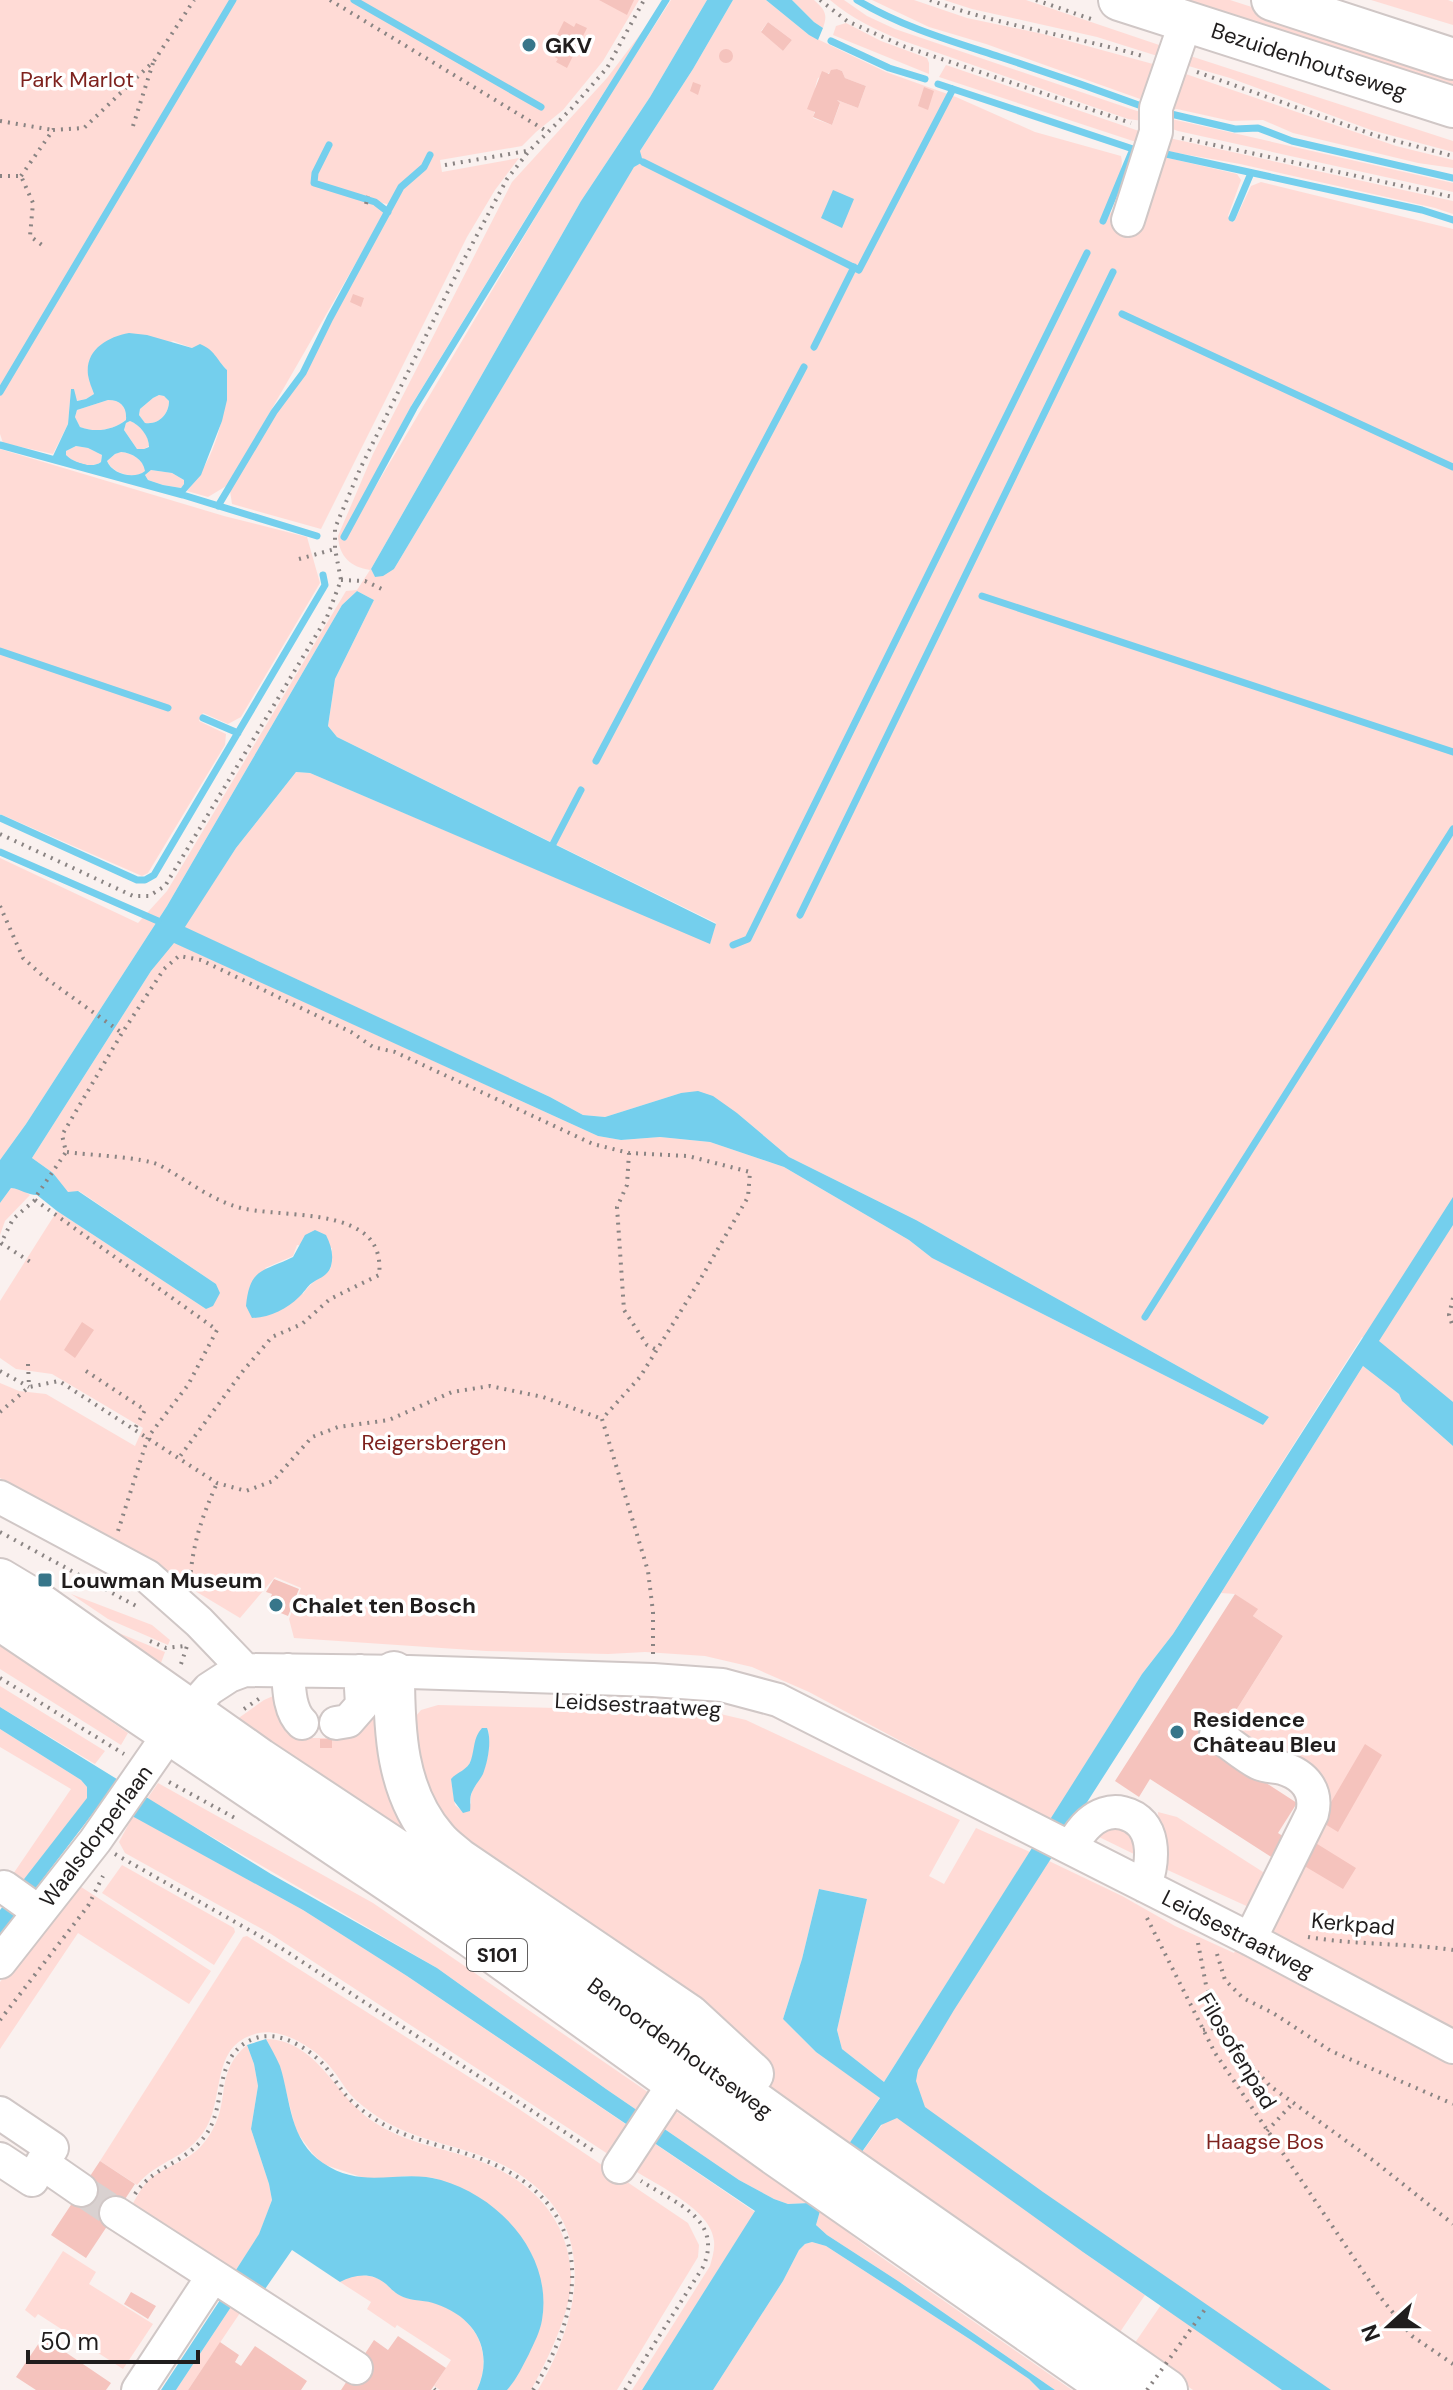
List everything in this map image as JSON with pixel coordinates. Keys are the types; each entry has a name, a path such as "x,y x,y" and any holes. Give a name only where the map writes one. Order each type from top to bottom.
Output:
{"main road":[{"name":"Bezuidenhoutseweg","path":"1119,0 1453,107"},
{"path":"1272,0 1453,59"},
{"name":"S101","path":"0,1579 30,1597 181,1722"},
{"name":"S101","path":"0,1620 181,1722"},
{"path":"377,1672 394,1717 397,1751 413,1803 437,1840 459,1859 689,2015 756,2076 830,2170"},
{"name":"Benoordenhoutseweg","path":"181,1722 470,1936 666,2094 830,2170 1167,2390"},
{"name":"Benoordenhoutseweg","path":"181,1722 260,1759 485,1908 830,2170 1102,2387"}],"street":[{"path":"1128,220 1156,132 1156,108 1186,21"},
{"path":"0,1497 147,1576 199,1622 245,1670"},
{"name":"Leidsestraatweg","path":"181,1722 209,1689 245,1670 653,1680 722,1685 778,1700 1250,1939 1453,2047"},
{"path":"288,1670 290,1697 296,1717 302,1723"},
{"path":"336,1723 348,1721 362,1705 377,1672"},
{"name":"Waalsdorperlaan","path":"0,1962 22,1900 110,1837 142,1776 181,1722"},
{"path":"1216,1734 1260,1764 1281,1767 1294,1773 1313,1791 1315,1804 1312,1814 1250,1939"},
{"path":"1070,1848 1089,1823 1102,1814 1115,1811 1128,1814 1145,1827 1150,1839 1152,1860 1145,1886"},
{"path":"625,2157 666,2094"},
{"path":"0,2113 52,2148 32,2180 0,2159"},
{"path":"42,2163 81,2190"},
{"path":"118,2214 356,2368"},
{"path":"138,2390 213,2276"}],"path":[{"path":"0,121 53,130 84,128 154,61 194,0"},
{"path":"330,0 548,132"},
{"path":"0,834 133,896 149,896 165,886 327,617 341,580 335,549 335,528 360,469 507,179 607,68 644,0"},
{"path":"820,0 847,21 903,46 1156,132 1453,197"},
{"path":"133,126 154,61"},
{"path":"21,176 53,130"},
{"path":"445,165 529,151"},
{"path":"0,176 21,176"},
{"path":"21,176 33,203 30,236 46,248"},
{"path":"366,204 368,196"},
{"path":"299,559 335,549"},
{"path":"341,580 365,581 386,591"},
{"path":"0,906 23,958 44,977 120,1031"},
{"path":"32,1263 1,1244 13,1219 36,1197 66,1152 62,1135 120,1031 164,969 179,956 201,960 351,1032 373,1047 395,1052 593,1144 629,1153 688,1156 750,1172 748,1197 657,1350 640,1377 602,1419"},
{"path":"66,1152 156,1163 200,1190 239,1208 336,1222 362,1232 375,1246 380,1262 379,1275 330,1299 302,1324 272,1337 178,1459"},
{"path":"629,1153 627,1185 617,1207 624,1310 647,1345 657,1350"},
{"path":"36,1197 217,1330 188,1385 148,1437 110,1556"},
{"path":"1452,1300 1449,1315 1453,1327"},
{"path":"28,1364 29,1387"},
{"path":"0,1371 29,1387"},
{"path":"86,1371 145,1410 134,1430"},
{"path":"0,1412 29,1387 59,1381 217,1483 246,1491 273,1481 312,1437 338,1427 389,1420 452,1392 490,1386 543,1397 602,1419"},
{"path":"602,1419 648,1571 653,1612 653,1680"},
{"path":"189,1593 192,1549 217,1483"},
{"path":"0,1532 134,1604"},
{"path":"0,1678 142,1776"},
{"path":"110,1837 193,1900 281,1948 625,2157 698,2218 709,2243 703,2267 625,2390"},
{"path":"0,2020 88,1906 103,1874"},
{"name":"Filosofenpad","path":"1145,1886 1147,1921 1215,2053 1381,2298 1412,2336 1453,2364"},
{"path":"1199,1914 1206,1985 1224,2026 1243,2056 1270,2086 1292,2104 1374,2161 1453,2224"},
{"path":"1199,1914 1225,1980 1243,1998 1273,2013 1331,2051 1453,2104"},
{"name":"Kerkpad","path":"1302,1936 1453,1950"},
{"path":"1203,2030 1224,2026"},
{"path":"118,2214 148,2177 189,2154 209,2131 215,2117 224,2071 235,2052 252,2039 264,2036 275,2036 297,2044 320,2061 345,2094 372,2118 439,2147 493,2163 525,2181 551,2207 559,2220 570,2254 573,2287 562,2329 533,2390"},
{"path":"1267,2131 1292,2104"},
{"path":"1147,2390 1206,2308"}],"green space":[{"name":"Park Marlot","path":"0,0 639,0 603,61 563,110 522,146 440,160 442,172 519,158 495,190 467,237 321,529 232,504 230,491 275,413 306,373 335,310 394,206 342,192 388,207 228,485 208,497 187,491 205,464 218,434 225,402 227,370 214,356 173,341 89,378 94,394 86,399 76,401 74,389 71,389 68,424 53,454 3,443 0,434 0,394 224,18 0,389"},
{"name":"Reigersbergen","path":"671,0 707,0 650,97 581,201 371,569 375,577 394,569 634,166 642,163 640,151 733,0 766,0 809,35 886,72 956,97 1035,132 1121,156 1121,171 1102,223 1113,210 1138,159 1136,142 939,77 946,65 1142,132 1453,201 1453,214 1240,164 1166,151 1164,157 1237,174 1241,180 1228,216 1234,222 1251,186 1261,182 1453,229 1453,1413 1362,1337 1050,1821 809,1692 752,1667 705,1656 645,1652 486,1651 294,1638 289,1619 301,1588 275,1577 240,1618 0,1478 0,1383 19,1391 46,1394 135,1446 143,1428 52,1374 16,1369 0,1358 0,1301 57,1211 206,1309 220,1293 216,1284 79,1191 68,1193 53,1173 32,1158 151,971 173,942 598,1136 621,1140 660,1137 710,1142 784,1167 909,1240 932,1258 1263,1425 1269,1417 916,1220 789,1157 737,1113 681,1093 605,1117 583,1115 184,927 236,848 296,772 310,773 710,943 716,923 337,737 328,726 335,679 374,600 357,591 342,605 167,906 0,1160 0,858 138,923 167,891 346,591 357,590 370,570 347,560 338,536 373,454 512,182 607,78 645,28 411,406 342,536 345,538 586,132","holes":["768,22 792,40 783,51 761,31","837,69 842,71 845,78 866,86 858,108 837,100 840,104 832,125 813,118 818,78","297,1245 332,1248 331,1268 303,1294 265,1268 293,1256"]},
{"path":"792,0 814,0 824,12 823,28 814,22"},
{"path":"830,0 844,0 867,16 895,29 1137,111 1144,112 1143,100 929,27 872,0 914,0 967,18 1043,34 1164,67 1143,121 1128,119 901,40 864,23"},
{"path":"944,0 1026,0 1171,49 1167,59 1097,37"},
{"path":"1170,0 1230,0 1453,72 1453,92"},
{"path":"1371,0 1448,0 1453,2 1453,25"},
{"path":"846,23 881,41 927,58 929,74 833,35 836,26"},
{"path":"1181,53 1453,141 1453,152 1371,130 1230,78 1178,63"},
{"path":"1174,70 1396,146 1453,160 1453,168 1418,163 1293,133 1263,120 1231,121 1177,109 1167,110 1167,118 1453,183 1453,192 1164,126 1159,117"},
{"path":"159,395 169,401 167,410 159,420 145,423 139,415 140,409"},
{"path":"108,400 122,405 126,420 104,430 80,427 75,417 77,410"},
{"path":"130,421 143,431 149,446 137,449 124,430"},
{"path":"76,446 102,455 101,462 88,465 69,458 66,451"},
{"path":"0,449 224,516 307,537 320,583 241,717 228,724 203,713 199,721 226,734 225,745 148,873 142,876 0,814"},
{"path":"120,452 136,457 146,471 130,475 114,469 107,461"},
{"path":"151,470 172,473 184,480 184,484 181,488 148,480 145,475"},
{"path":"11,1188 21,1189 30,1195 5,1221 0,1235 0,1203"},
{"name":"Haagse Bos","path":"1363,1366 1399,1394 1402,1401 1453,1446 1453,2390 1300,2390 1083,2252 1145,2295 1118,2335 860,2155 884,2122 880,2108 1049,1861 1234,1953 1325,1792 1318,1784 1228,1723 1283,1636 1253,1616 1257,1609 1235,1594 1221,1593"},
{"path":"71,1594 152,1625 170,1640 168,1645 108,1619"},
{"path":"109,1629 165,1652 158,1671"},
{"path":"0,1645 128,1733 121,1745 0,1669"},
{"path":"0,1686 105,1751 95,1764 0,1707"},
{"path":"280,1693 297,1735 309,1738 338,1738 374,1697 451,1867 233,1722 264,1700"},
{"path":"438,1705 712,1712 746,1720 960,1820 929,1876 944,1884 976,1828 1030,1852 884,2082 842,2049 837,2030 867,1899 819,1889 783,2019 816,2052 880,2097 848,2147 779,2096 762,2076 479,1859 430,1807 411,1722 421,1710","holes":["488,1729 484,1769 472,1791 471,1803 463,1812 455,1805 451,1779 467,1768"]},
{"path":"0,1729 81,1780 87,1787 87,1799 20,1885 11,1877 71,1789 0,1747"},
{"path":"158,1783 373,1903 809,2203 788,2204 739,2180 437,1968 147,1799"},
{"path":"1158,1812 1177,1817 1263,1872 1267,1881 1253,1909 1161,1867"},
{"path":"133,1816 303,1910 407,1976 630,2127 611,2156 271,1934 125,1853 119,1842"},
{"path":"1128,1819 1140,1857 1097,1836 1101,1831"},
{"path":"122,1865 234,1928 235,1932 214,1965 102,1893"},
{"path":"75,1883 211,1971 189,2004 78,1933 0,2049 0,1982"},
{"path":"247,1936 510,2103 688,2223 699,2245 698,2257 617,2390 538,2390 566,2328 573,2297 574,2266 569,2237 556,2210 534,2185 488,2158 408,2132 378,2117 353,2097 326,2062 289,2037 259,2033 243,2039 233,2048 221,2073 206,2128 190,2147 145,2176 137,2185 100,2161 243,1937"},
{"path":"266,2039 284,2042 313,2059 348,2099 374,2122 412,2140 496,2168 529,2189 542,2202 562,2235 568,2254 571,2289 558,2334 531,2390 507,2390 518,2375 540,2280 530,2251 461,2188 434,2178 364,2178 323,2164 296,2131 280,2067"},
{"path":"247,2045 258,2086 251,2129 272,2200 259,2235 234,2273 130,2208 151,2178 193,2154 206,2140 218,2118 231,2065"},
{"path":"651,2141 755,2212 642,2390 632,2390 710,2266 714,2248 711,2230 694,2209 632,2169"},
{"path":"820,2211 1072,2390 1055,2390 827,2235 816,2225"},
{"path":"812,2242 826,2246 971,2340 1029,2379 1040,2390 713,2390 783,2281 799,2250"},
{"path":"63,2251 96,2272 89,2284 153,2324 123,2369 38,2314 35,2318 25,2310"},
{"path":"362,2275 380,2279 404,2297 449,2309 470,2326 482,2349 484,2362 477,2390 440,2390 434,2386 451,2360 367,2309 371,2302 340,2282"},
{"path":"1161,2305 1282,2390 1193,2390 1132,2347"},
{"path":"231,2307 240,2313 188,2390 176,2390"}],"water":[{"path":"707,0 733,0 640,151 643,162 634,167 394,569 375,577 371,569 581,201 650,97"},
{"path":"766,0 792,0 823,28 818,40 809,35"},
{"path":"833,190 854,199 842,228 821,218"},
{"path":"121,335 147,335 192,348 200,344 212,352 227,370 227,400 222,421 201,475 183,495 52,458 68,424 71,389 74,389 77,401 94,394 88,375 90,358 99,346","holes":["164,396 169,401 167,410 159,420 145,423 139,415 140,409 153,398","108,400 122,405 126,420 110,428 92,430 80,427 75,417 77,410","126,423 134,423 146,435 149,447 137,449 124,430","76,446 88,448 102,455 101,462 93,465 78,463 69,458 66,451","121,452 133,455 145,471 135,475 124,474 107,461","151,470 172,473 184,480 184,484 181,488 148,480 145,475"]},
{"path":"357,591 374,600 335,679 328,726 337,737 716,924 710,944 310,773 296,772 236,848 185,927 583,1115 605,1117 681,1093 698,1091 713,1096 789,1157 916,1220 1269,1417 1263,1425 932,1258 909,1240 784,1167 710,1142 660,1137 621,1140 598,1136 174,943 151,971 32,1158 53,1173 68,1192 78,1191 216,1284 220,1293 213,1306 206,1309 37,1195 11,1188 0,1203 0,1160 167,906 342,605"},
{"path":"1453,1197 1453,1225 1379,1341 1453,1402 1453,1446 1402,1401 1399,1394 1363,1366 954,2010 918,2070 916,2081 925,2107 1331,2390 1282,2390 897,2118 881,2125 820,2211 816,2225 1055,2390 1040,2390 1029,2379 971,2340 826,2246 812,2242 799,2250 783,2281 713,2390 642,2390 755,2211 407,1976 303,1910 103,1800 0,1935 0,1910 87,1798 87,1787 81,1780 0,1729 0,1707 271,1874 437,1968 739,2180 788,2204 809,2203 880,2098 816,2052 783,2019 819,1889 867,1899 837,2030 842,2049 884,2082 1142,1674 1173,1634"},
{"path":"315,1230 326,1235 331,1246 332,1262 328,1272 283,1309 271,1315 252,1318 246,1306 255,1277 293,1257 305,1235"},
{"path":"482,1728 487,1728 489,1751 483,1774 471,1794 470,1811 463,1813 454,1801 451,1779 470,1763"},
{"path":"266,2039 280,2066 297,2131 303,2143 323,2163 353,2176 411,2176 441,2180 483,2200 518,2232 539,2273 543,2296 542,2320 529,2354 507,2390 477,2390 484,2362 482,2349 478,2337 461,2317 436,2304 403,2297 381,2280 357,2276 340,2282 292,2250 263,2292 234,2273 259,2234 272,2200 251,2129 258,2086 247,2045"},
{"path":"220,2300 231,2307 176,2390 161,2390"}],"building":[{"name":"GKV","path":"599,0 634,0 627,15"},
{"path":"564,21 574,27 576,23 587,28 567,68 548,53"},
{"path":"768,22 792,40 783,51 761,32"},
{"path":"726,49 733,56 726,63 719,56"},
{"path":"837,69 842,71 845,78 866,86 858,108 837,100 840,103 832,125 813,117 815,112 807,109 822,71 829,74"},
{"path":"693,82 701,85 698,95 690,91"},
{"path":"924,87 934,91 928,110 918,106"},
{"path":"353,294 364,298 361,307 350,302"},
{"path":"82,1322 94,1330 75,1358 64,1350"},
{"path":"274,1579 299,1589 288,1616 271,1609 268,1604 272,1594 266,1592"},
{"name":"Residence Château Bleu","path":"1235,1594 1258,1609 1253,1616 1283,1636 1228,1723 1217,1716 1201,1741 1297,1803 1278,1833 1289,1840 1276,1860 1150,1779 1139,1797 1115,1781"},
{"path":"320,1739 332,1739 332,1748 320,1748"},
{"path":"1365,1744 1382,1755 1338,1832 1320,1821"},
{"path":"1314,1842 1356,1868 1343,1889 1301,1864"},
{"path":"100,2161 135,2184 86,2258 51,2235"},
{"path":"131,2292 156,2306 148,2319 124,2304"},
{"path":"398,2336 446,2368 431,2390 341,2390 374,2340 388,2350"},
{"path":"43,2337 111,2383 106,2390 36,2390 16,2377"},
{"path":"220,2342 239,2355 235,2362 241,2366 255,2346 307,2381 301,2390 188,2390"}],"waterway":[{"path":"0,392 233,0"},
{"path":"354,0 541,107"},
{"path":"344,537 414,408 666,0"},
{"path":"857,0 927,33 1147,108"},
{"path":"831,41 889,68 925,79"},
{"path":"938,84 1136,150"},
{"path":"643,162 859,270 953,89"},
{"path":"1171,114 1235,129 1258,128 1292,141 1453,178"},
{"path":"329,145 315,173 314,183 375,202 388,212"},
{"path":"1103,221 1133,149"},
{"path":"1166,154 1422,210 1453,220"},
{"path":"218,506 274,412 303,373 401,187 424,167 430,155"},
{"path":"1232,218 1251,173"},
{"path":"733,945 748,939 1087,253"},
{"path":"814,347 854,267"},
{"path":"800,915 1113,272"},
{"path":"1122,314 1453,467"},
{"path":"596,761 804,367"},
{"path":"0,445 183,495 317,536"},
{"path":"0,818 137,880 154,875 325,585 323,575"},
{"path":"982,596 1453,752"},
{"path":"0,651 168,708"},
{"path":"203,718 238,733"},
{"path":"553,844 581,790"},
{"path":"1145,1317 1453,829"},
{"path":"0,852 158,921"}],"tunnel":[{"path":"81,2190 116,2213"}],"place":[{"name":"GKV","path":"529,45"},
{"name":"Louwman Museum","path":"45,1580"},
{"name":"Chalet ten Bosch","path":"276,1605"},
{"name":"Residence Château Bleu","path":"1177,1732"}]}
